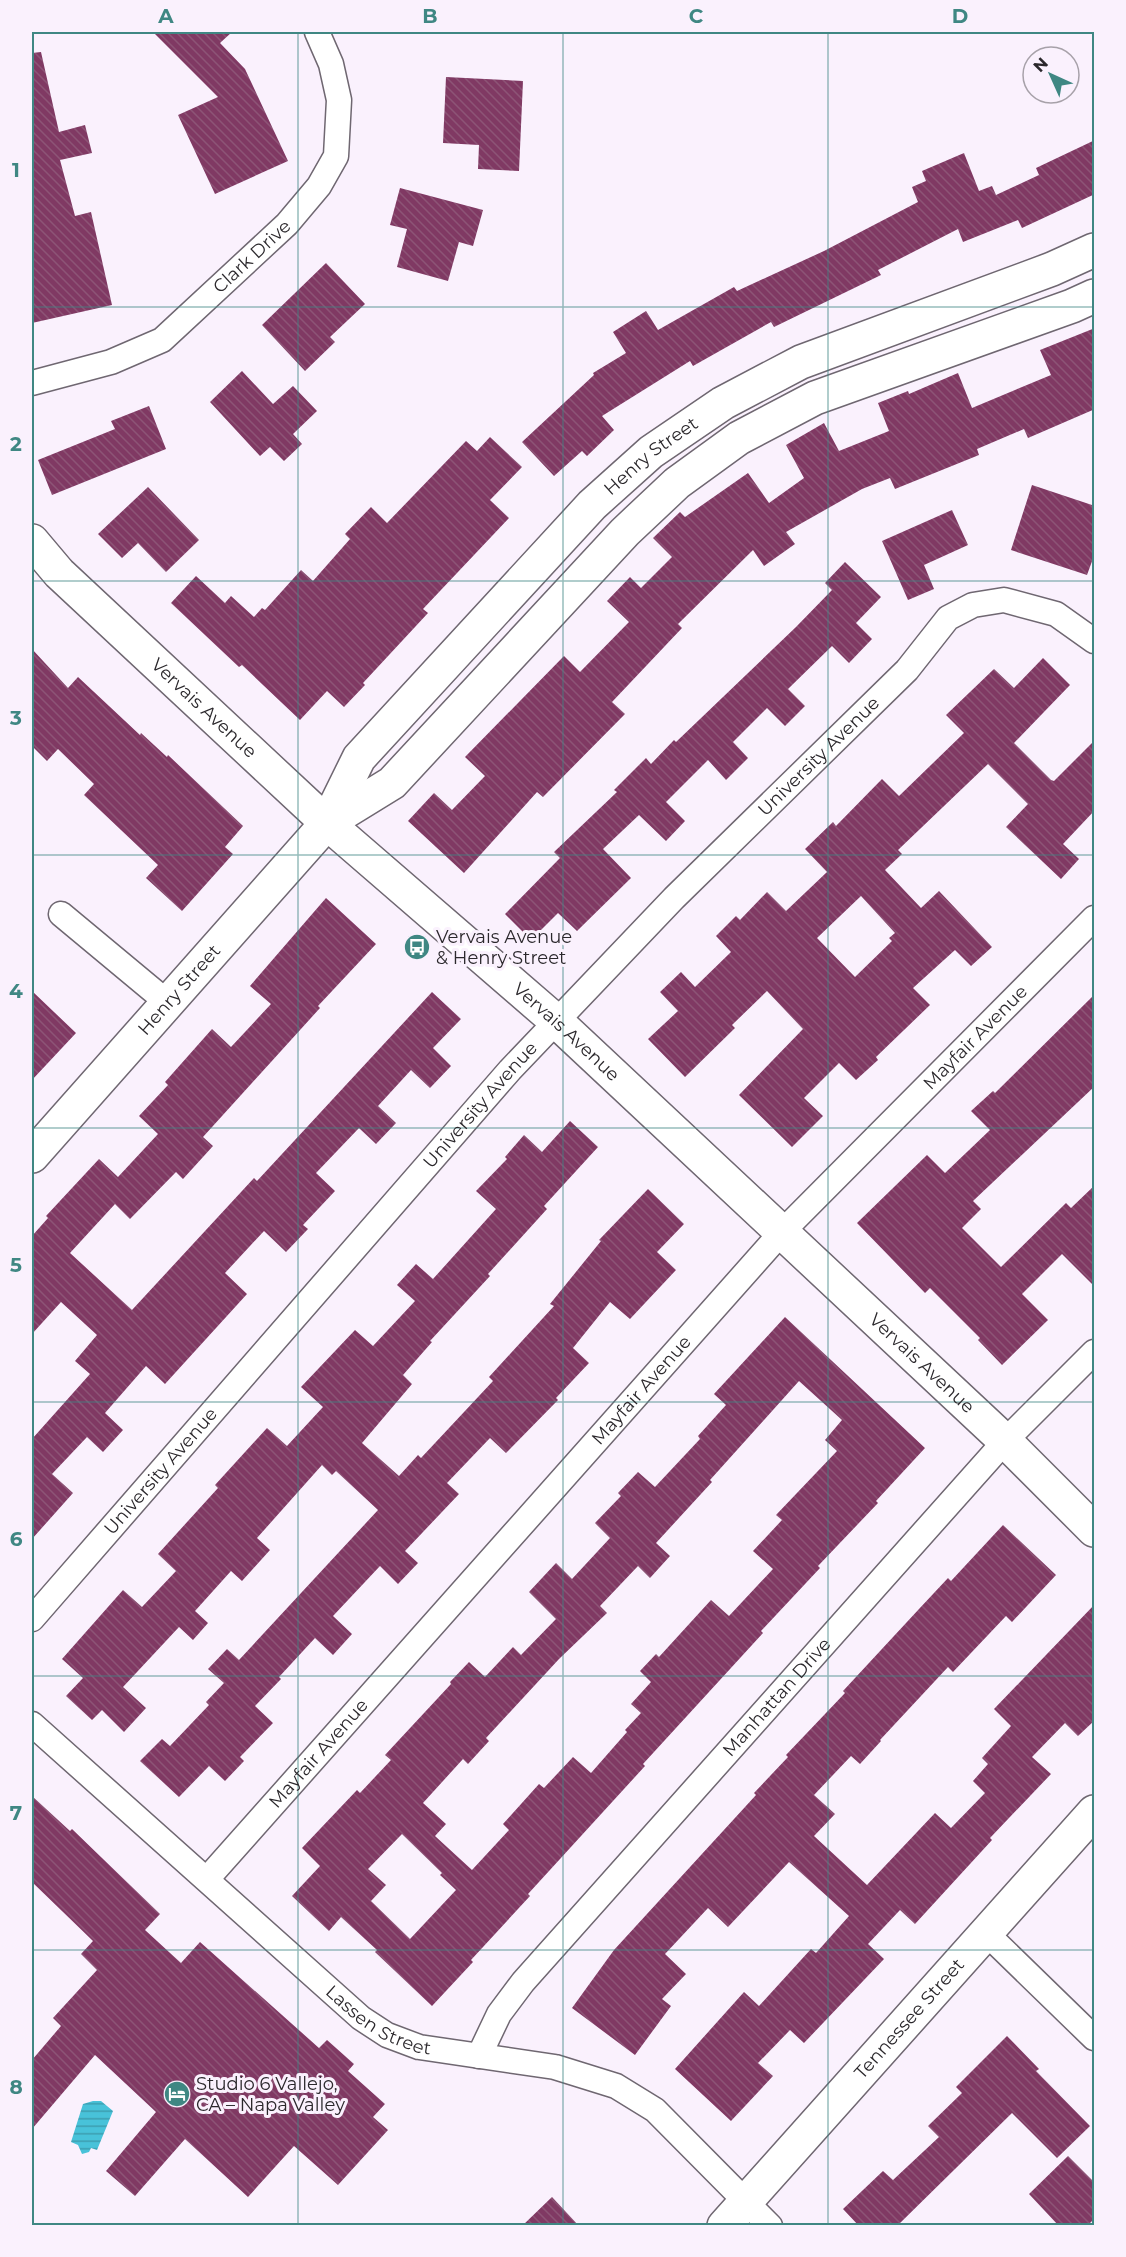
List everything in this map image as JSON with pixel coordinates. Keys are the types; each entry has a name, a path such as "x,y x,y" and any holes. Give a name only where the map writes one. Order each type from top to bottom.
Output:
{"street":[{"name":"Clark Drive","path":"32,383 111,362 162,340 287,224 319,186 336,156 339,100 331,64 317,32"},
{"name":"Henry Street","path":"32,1156 327,823 359,758 592,505 651,452 723,403 801,362 1052,269 1095,249"},
{"name":"Henry Street","path":"327,823 392,783 625,532 677,483 739,438 815,398 1095,296"},
{"name":"Vervais Avenue","path":"32,541 59,573 327,823 556,1021 1005,1442 1095,1530"},
{"name":"University Avenue","path":"32,1618 502,1079 674,898 907,670 948,618 973,605 1004,600 1056,614 1095,641"},
{"path":"61,914 168,1003"},
{"name":"Mayfair Avenue","path":"207,1879 781,1233 1095,918"},
{"name":"Manhattan Drive","path":"479,2056 500,2014 523,1982 1005,1442 1095,1352"},
{"name":"Lassen Street","path":"32,1724 361,2018 387,2035 419,2047 555,2067 616,2086 655,2110 770,2226"},
{"name":"Tennessee Street","path":"724,2226 985,1932 1095,1812"},
{"path":"985,1932 1095,2038"}],"water":[{"path":"101,2101 113,2111 97,2150 91,2148 89,2152 82,2154 78,2145 71,2142 83,2104"}],"building":[{"path":"153,32 232,32 220,43 245,69 288,161 215,194 178,115 218,97"},
{"path":"41,52 59,132 85,125 92,153 60,160 75,216 91,212 112,305 32,323 32,53"},
{"path":"446,77 523,81 519,171 478,169 479,145 443,143"},
{"path":"1095,140 1095,194 1022,228 1018,220 963,242 958,229 878,270 881,275 774,327 771,322 693,366 690,361 602,416 614,430 587,456 582,451 554,476 522,442 594,375 593,373 626,353 613,332 646,311 658,330 734,287 737,291 824,251 918,202 912,187 926,181 922,171 964,153 979,191 992,186 996,195 1039,175 1036,168"},
{"path":"400,188 483,210 473,246 459,242 448,281 397,267 407,229 390,225"},
{"path":"326,263 365,304 330,337 335,342 305,371 262,325"},
{"path":"1095,328 1095,409 1028,438 1024,429 977,449 979,455 895,489 890,478 862,489 786,532 795,544 764,566 753,550 678,624 682,628 612,702 625,714 543,797 537,792 464,873 408,821 434,793 452,810 485,776 465,757 564,656 580,672 629,622 607,601 630,577 641,588 672,557 653,538 680,512 685,517 748,473 769,503 804,478 786,445 824,423 839,451 889,431 878,403 908,391 909,394 958,373 972,408 1051,375 1040,350"},
{"path":"242,371 273,404 293,386 317,411 293,434 302,444 284,461 270,447 260,456 210,402"},
{"path":"149,406 166,449 52,495 38,460 115,429 111,421"},
{"path":"490,437 522,467 490,500 509,518 423,609 428,613 363,683 365,685 344,707 327,691 300,720 171,603 196,576 225,603 231,596 254,617 262,608 265,610 301,570 313,581 350,539 345,534 371,507 387,523 466,441 477,451"},
{"path":"1032,485 1095,506 1095,553 1087,575 1011,550"},
{"path":"148,487 199,540 166,572 138,543 122,558 98,534"},
{"path":"952,510 968,545 924,565 934,589 908,600 882,541"},
{"path":"845,562 881,597 856,623 872,639 849,663 832,646 788,689 805,706 785,726 767,708 733,742 748,758 726,780 708,760 666,802 685,821 666,841 639,815 603,849 631,878 577,931 558,913 531,940 505,914 560,858 554,852 617,792 614,790 646,758 651,764 796,627 832,590 825,583"},
{"path":"32,649 68,688 78,677 140,735 141,733 167,757 168,755 243,826 225,847 233,854 182,911 146,878 158,865 84,795 94,784 58,749 47,761 32,746"},
{"path":"1043,658 1070,685 1014,743 1051,780 1054,781 1095,740 1095,810 1063,844 1079,859 1061,879 1006,827 1028,804 988,764 898,850 902,854 885,870 921,908 939,891 992,947 971,966 955,950 913,988 930,1005 876,1057 878,1060 856,1080 839,1063 804,1098 823,1116 792,1147 739,1095 803,1029 767,991 732,1025 735,1028 685,1077 648,1039 678,1011 660,992 681,972 695,987 731,952 716,936 736,916 740,920 767,892 786,911 827,872 805,849 833,822 836,826 882,779 899,796 964,733 946,715 994,669 1014,688","holes":["861,896 895,933 889,938 892,941 855,977 817,938"]},
{"path":"326,898 376,944 318,1006 320,1008 203,1137 213,1146 183,1179 176,1172 130,1219 115,1204 70,1253 132,1310 254,1178 257,1181 432,992 461,1019 433,1048 451,1066 430,1088 411,1070 378,1106 396,1123 376,1144 359,1128 316,1173 335,1191 303,1225 308,1229 286,1252 264,1231 225,1273 247,1294 165,1384 146,1366 105,1413 123,1430 103,1452 87,1437 52,1474 73,1493 32,1539 32,1439 90,1374 75,1361 97,1335 61,1302 32,1334 32,1236 48,1218 46,1216 99,1159 118,1177 158,1134 139,1116 168,1085 165,1082 212,1029 231,1047 271,1004 250,986"},
{"path":"32,991 76,1033 32,1080"},
{"path":"1095,994 1095,1086 973,1201 981,1209 962,1228 1001,1267 1066,1203 1071,1208 1095,1185 1095,1287 1062,1254 1022,1294 1048,1320 1002,1365 978,1340 980,1338 930,1288 925,1293 857,1223 927,1155 945,1173 990,1130 971,1111 993,1091 995,1093"},
{"path":"570,1121 598,1147 544,1206 547,1209 488,1274 490,1276 430,1341 432,1342 403,1375 412,1384 362,1443 399,1476 418,1455 421,1458 493,1381 489,1377 554,1306 550,1304 601,1241 599,1240 648,1189 684,1224 657,1252 676,1270 630,1319 610,1302 573,1348 589,1363 556,1398 558,1400 506,1453 490,1438 447,1483 459,1494 405,1551 418,1563 398,1584 380,1566 333,1616 352,1634 333,1655 315,1638 255,1706 273,1723 240,1757 244,1761 225,1781 209,1766 179,1797 140,1761 162,1739 170,1746 209,1705 206,1702 224,1683 208,1669 227,1649 239,1660 378,1510 336,1471 332,1475 322,1465 257,1538 270,1550 242,1581 231,1571 195,1611 208,1623 193,1640 179,1627 123,1687 146,1708 124,1732 102,1710 92,1720 66,1696 83,1678 62,1659 123,1590 142,1607 176,1571 158,1554 218,1488 215,1485 267,1428 287,1446 323,1407 301,1387 355,1330 373,1346 415,1301 397,1285 416,1264 433,1279 496,1209 476,1191 507,1159 505,1157 524,1135 542,1152"},
{"path":"785,1317 925,1448 876,1501 878,1503 818,1566 820,1568 761,1631 763,1633 643,1764 645,1766 528,1894 530,1896 432,2006 341,1917 329,1931 292,1896 320,1866 302,1848 357,1790 360,1793 391,1760 385,1755 469,1662 485,1677 513,1647 521,1655 556,1619 529,1592 556,1563 572,1579 610,1538 595,1523 621,1496 618,1493 638,1472 655,1487 700,1439 698,1436 726,1405 714,1394","holes":["799,1381 842,1420 825,1440 837,1451 776,1515 782,1520 753,1551 773,1569 729,1616 711,1600 659,1657 656,1654 640,1671 651,1682 631,1704 641,1713 625,1730 627,1732 591,1773 573,1757 544,1788 539,1784 503,1824 509,1830 472,1870 435,1836 446,1824 423,1803 463,1759 468,1764 489,1741 486,1738 559,1659 607,1613 600,1606 638,1566 650,1578 670,1556 656,1543","402,1834 456,1890 410,1939 371,1901 386,1885 368,1869"]},
{"path":"1003,1525 1056,1575 1012,1622 1006,1616 953,1672 948,1667 860,1764 851,1756 814,1795 835,1814 814,1836 867,1885 935,1813 951,1828 985,1793 973,1781 988,1764 982,1758 1011,1726 994,1709 1095,1604 1095,1720 1078,1736 1065,1723 1032,1757 1051,1774 990,1838 992,1840 915,1924 900,1910 868,1944 884,1959 804,2043 790,2030 758,2063 773,2076 731,2121 675,2069 744,1992 759,2006 811,1949 816,1953 849,1916 789,1862 728,1927 708,1908 665,1954 686,1974 662,1999 671,2006 635,2055 572,2008 614,1950 756,1795 754,1793 788,1757 786,1755 845,1693 843,1691 948,1578 951,1581"},
{"path":"32,1796 70,1831 72,1829 160,1914 145,1930 181,1963 200,1942 319,2048 327,2040 354,2064 348,2071 385,2104 373,2117 388,2130 338,2185 294,2146 248,2197 185,2139 135,2196 106,2171 156,2112 95,2055 32,2129 32,2060 61,2026 53,2018 97,1970 81,1954 93,1941 32,1882"},
{"path":"1007,2036 1039,2069 1036,2071 1090,2126 1057,2158 1012,2113 897,2226 859,2226 843,2209 883,2171 893,2180 939,2137 928,2126 962,2093 956,2087"},
{"path":"1068,2156 1095,2183 1095,2218 1087,2226 1059,2226 1029,2194"},
{"path":"552,2197 579,2226 522,2226"}],"place":[{"name":"Vervais Avenue & Henry Street","path":"417,947"},
{"name":"Studio 6 Vallejo, CA – Napa Valley","path":"177,2094"}]}
